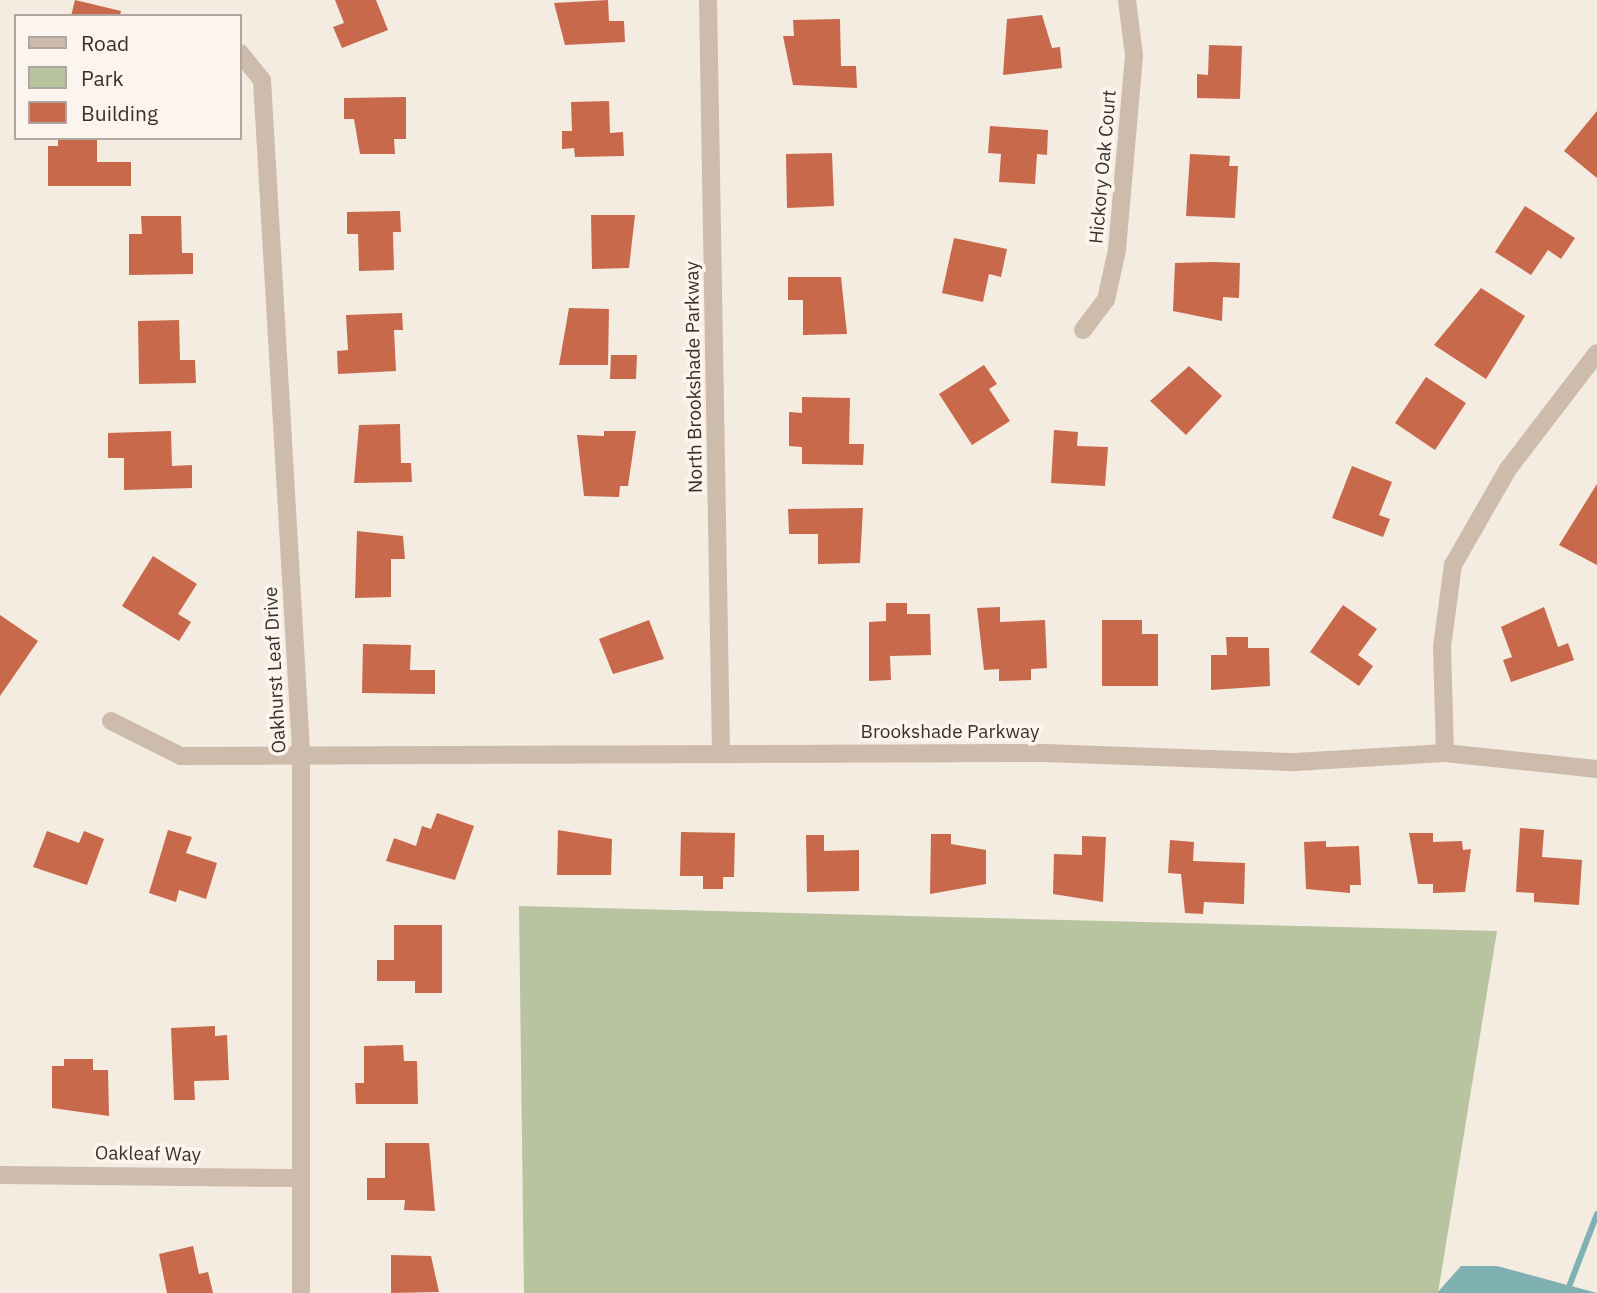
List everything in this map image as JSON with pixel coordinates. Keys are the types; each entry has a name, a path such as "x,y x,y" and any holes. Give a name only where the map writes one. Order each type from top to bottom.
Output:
{"street":[{"name":"North Brookshade Parkway","path":"708,0 721,753"},
{"name":"Hickory Oak Court","path":"1083,330 1106,300 1117,250 1134,55 1127,0"},
{"name":"Oakhurst Leaf Drive","path":"242,55 262,80 301,751 296,1178 301,1293"},
{"path":"1445,753 1441,647 1454,565 1508,469 1597,353"},
{"name":"Brookshade Parkway","path":"111,722 181,756 301,751 1045,753 1295,762 1445,753 1597,769"},
{"name":"Oakleaf Way","path":"0,1175 296,1178"}],"green space":[{"path":"519,906 1497,931 1438,1293 524,1293"}],"water":[{"path":"1461,1266 1497,1266 1597,1293 1437,1293"}],"building":[{"path":"75,0 121,11 120,14 72,14"},
{"path":"335,0 376,0 388,30 342,48 333,27 344,23"},
{"path":"608,0 609,21 624,21 625,42 565,45 554,3"},
{"path":"1042,15 1052,48 1060,47 1062,68 1003,75 1007,19"},
{"path":"840,19 841,66 856,66 857,88 793,85 783,36 794,36 793,20"},
{"path":"1209,45 1242,46 1240,99 1197,98 1197,74 1208,75"},
{"path":"406,97 406,139 394,139 395,154 360,154 354,119 344,119 344,98"},
{"path":"609,101 610,133 623,132 624,156 575,157 574,148 562,149 562,131 572,131 571,102"},
{"path":"1597,111 1597,178 1564,151"},
{"path":"990,126 1048,130 1047,155 1037,154 1035,184 999,182 1001,154 988,153"},
{"path":"58,140 97,140 97,162 131,162 131,186 48,186 48,146 58,146"},
{"path":"832,153 834,206 787,208 786,154"},
{"path":"1190,154 1230,156 1229,166 1238,166 1235,218 1186,216"},
{"path":"1525,206 1575,238 1561,259 1548,250 1531,275 1495,252"},
{"path":"400,211 401,232 393,232 394,270 359,271 358,234 347,234 347,212"},
{"path":"591,215 635,215 629,268 592,269"},
{"path":"141,216 181,216 182,253 193,253 193,274 129,275 129,234 142,234"},
{"path":"954,238 1007,249 1001,277 989,274 983,302 942,293"},
{"path":"1175,263 1240,263 1239,298 1223,297 1222,321 1173,311"},
{"path":"788,277 841,277 847,334 803,335 803,300 788,300"},
{"path":"1481,288 1525,316 1486,379 1434,345"},
{"path":"569,308 609,309 608,365 559,365"},
{"path":"402,313 403,330 394,330 396,371 338,374 337,351 348,350 346,315"},
{"path":"179,320 180,360 195,360 196,383 139,384 138,321"},
{"path":"611,355 637,355 636,379 610,379"},
{"path":"984,365 997,384 989,389 1010,421 972,445 939,394"},
{"path":"1189,366 1222,396 1186,435 1150,401"},
{"path":"1426,377 1466,403 1435,450 1395,423"},
{"path":"802,397 850,398 849,444 864,444 863,465 802,464 802,447 789,446 789,412 802,413"},
{"path":"400,424 401,463 411,463 412,482 354,483 359,425"},
{"path":"1054,430 1078,432 1077,446 1108,447 1105,486 1051,483"},
{"path":"171,431 172,466 192,465 192,488 124,490 124,458 108,458 108,433"},
{"path":"604,431 636,431 628,486 620,486 619,497 584,496 577,435 604,436"},
{"path":"1352,466 1392,482 1379,515 1390,519 1383,537 1332,518"},
{"path":"1597,484 1597,565 1559,545"},
{"path":"863,508 860,563 818,564 818,534 789,534 788,509"},
{"path":"357,531 403,536 405,559 391,559 391,597 355,598"},
{"path":"153,556 197,584 178,614 191,622 179,641 122,606"},
{"path":"886,603 907,603 907,614 930,614 931,655 890,656 891,680 869,681 869,622 886,621"},
{"path":"1343,605 1377,629 1358,655 1373,666 1359,686 1310,652"},
{"path":"1000,607 1000,622 1045,620 1047,668 1031,669 1031,680 999,681 999,669 984,670 977,608"},
{"path":"1544,607 1558,647 1568,643 1574,660 1511,682 1503,660 1512,657 1501,627"},
{"path":"0,615 38,641 0,696"},
{"path":"649,620 664,659 613,674 599,639"},
{"path":"1102,620 1142,620 1142,634 1158,634 1158,686 1102,686"},
{"path":"1226,637 1248,637 1248,648 1269,648 1270,686 1211,690 1211,655 1227,655"},
{"path":"363,644 411,645 410,670 435,670 435,694 362,693"},
{"path":"437,813 474,826 455,880 386,861 394,838 416,846 422,826 431,829"},
{"path":"1520,828 1544,830 1542,857 1582,860 1579,905 1534,902 1534,893 1516,892"},
{"path":"168,830 192,837 186,853 217,863 206,899 179,890 176,902 149,893"},
{"path":"558,830 612,839 611,875 557,875"},
{"path":"47,831 79,843 84,831 104,839 87,885 33,867"},
{"path":"681,832 735,833 734,877 723,877 723,889 703,889 703,876 680,876"},
{"path":"1409,833 1433,833 1433,842 1462,841 1463,850 1471,849 1465,892 1433,893 1433,884 1418,884"},
{"path":"931,834 951,834 951,844 986,850 986,884 930,894"},
{"path":"806,835 824,835 824,851 859,850 859,891 807,892"},
{"path":"1082,836 1106,837 1103,902 1053,894 1054,854 1082,855"},
{"path":"1170,840 1194,842 1193,861 1245,863 1244,904 1204,902 1203,914 1185,913 1181,874 1168,873"},
{"path":"1326,841 1326,847 1359,846 1361,885 1350,885 1350,893 1306,889 1304,842"},
{"path":"394,925 442,925 442,993 415,993 415,981 377,981 377,960 394,960"},
{"path":"215,1026 215,1036 227,1035 229,1080 194,1081 195,1100 174,1100 171,1028"},
{"path":"403,1045 404,1061 417,1061 418,1104 356,1104 355,1083 364,1083 364,1046"},
{"path":"64,1059 93,1059 93,1070 108,1070 109,1116 52,1108 52,1066 64,1066"},
{"path":"385,1143 429,1143 435,1211 404,1210 405,1200 367,1200 367,1178 385,1178"},
{"path":"193,1246 199,1274 208,1272 213,1293 167,1293 159,1254"},
{"path":"391,1255 431,1256 439,1292 391,1293"}],"waterway":[{"path":"1570,1284 1597,1214"}]}
